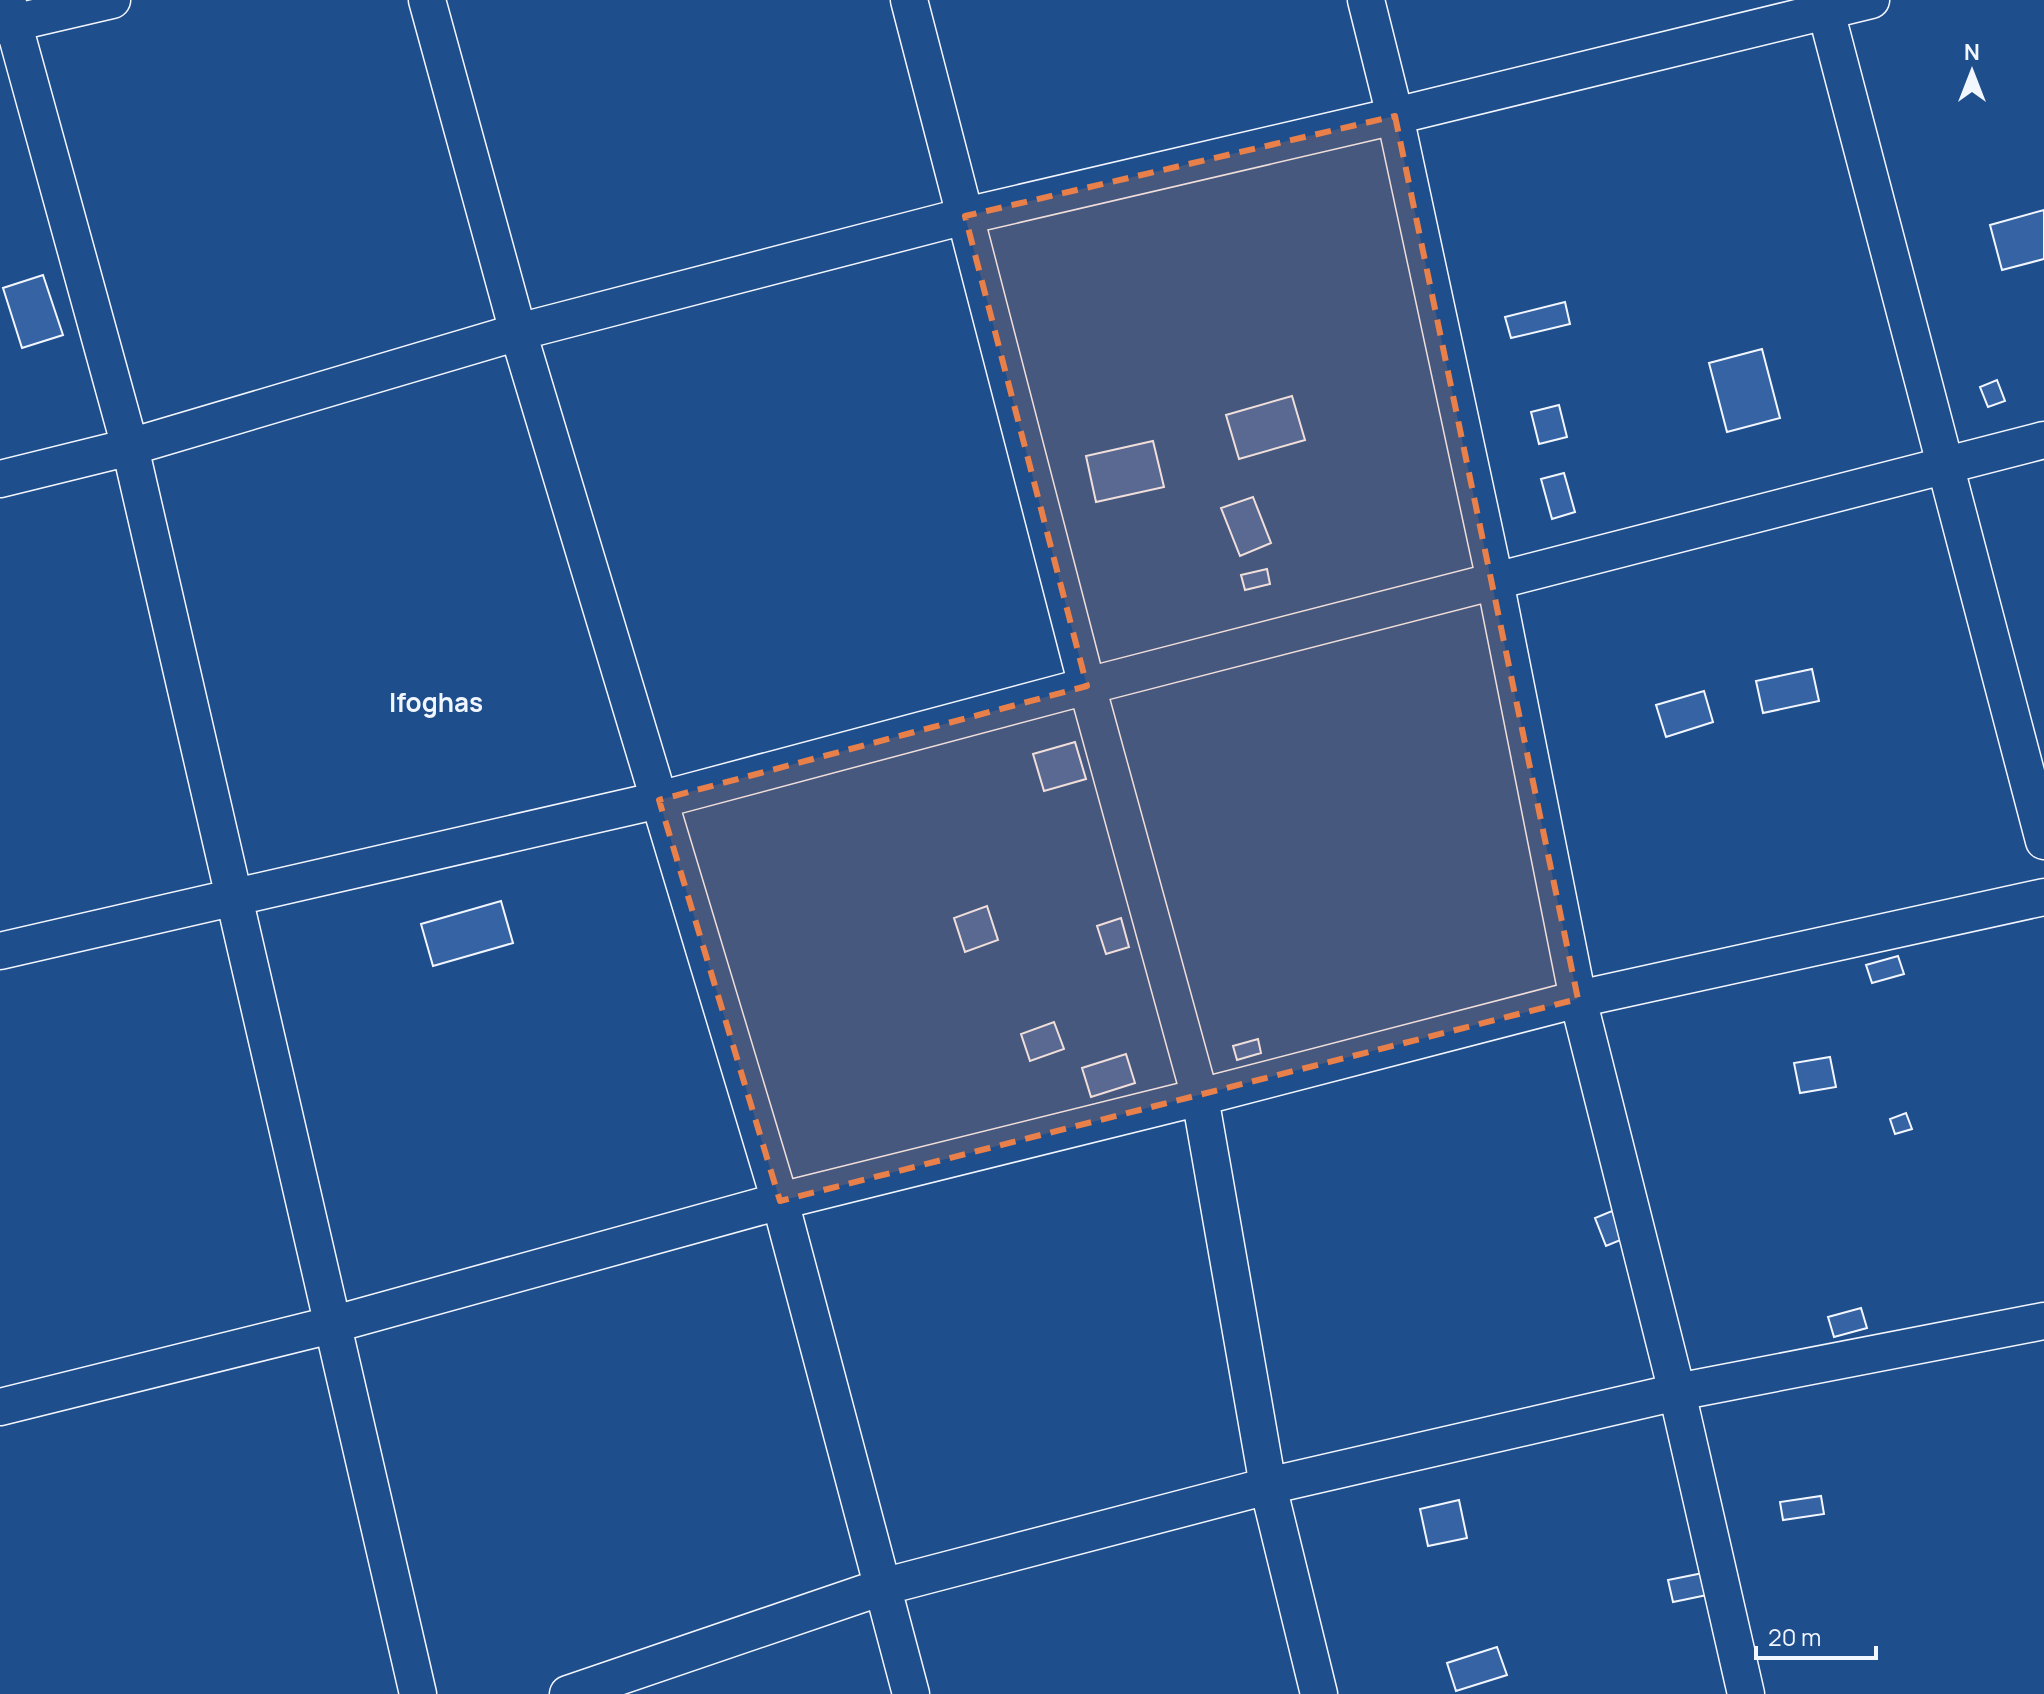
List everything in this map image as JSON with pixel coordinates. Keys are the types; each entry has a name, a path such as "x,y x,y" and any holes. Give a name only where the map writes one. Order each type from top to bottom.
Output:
{"street":[{"path":"112,0 7,16 130,447 418,1694"},
{"path":"427,0 518,332 780,1201 911,1694"},
{"path":"909,0 1087,686 1200,1097 1268,1486 1319,1694"},
{"path":"1366,0 1395,116 1495,581 1578,999 1677,1392 1746,1694"},
{"path":"0,479 130,447 518,332 965,216 1395,116 1825,5 1871,0"},
{"path":"1825,5 2044,841"},
{"path":"0,951 659,800 1087,686 2044,440"},
{"path":"0,1407 331,1325 780,1201 1578,999 2044,897"},
{"path":"568,1694 882,1587 1268,1486 1677,1392 2044,1321"}],"highlighted area":[{"path":"1395,116 1578,999 780,1201 659,800 1087,686 965,216"}],"building":[{"path":"2044,210 2044,259 2002,270 1990,225"},
{"path":"43,275 63,335 22,348 3,288"},
{"path":"1565,302 1570,324 1511,338 1505,317"},
{"path":"1762,349 1780,418 1727,432 1709,363"},
{"path":"1997,380 2005,401 1988,407 1980,387"},
{"path":"1292,396 1305,440 1239,459 1226,415"},
{"path":"1559,405 1567,437 1539,444 1531,412"},
{"path":"1153,441 1164,487 1096,502 1086,456"},
{"path":"1564,473 1575,512 1552,519 1541,479"},
{"path":"1253,497 1271,543 1240,556 1221,508"},
{"path":"1267,569 1270,584 1245,590 1241,575"},
{"path":"1812,669 1819,701 1763,713 1756,681"},
{"path":"1704,691 1713,722 1666,737 1656,705"},
{"path":"1075,742 1086,779 1044,791 1033,754"},
{"path":"501,901 513,943 433,966 421,924"},
{"path":"987,906 998,940 965,952 954,918"},
{"path":"1121,918 1129,947 1106,954 1097,926"},
{"path":"1898,956 1904,974 1872,983 1866,965"},
{"path":"1054,1022 1064,1049 1030,1061 1021,1034"},
{"path":"1258,1039 1261,1053 1237,1060 1233,1046"},
{"path":"1126,1054 1135,1083 1091,1097 1082,1068"},
{"path":"1830,1057 1836,1087 1800,1093 1794,1063"},
{"path":"1906,1113 1912,1129 1895,1134 1890,1119"},
{"path":"1612,1211 1623,1239 1606,1246 1595,1218"},
{"path":"1861,1308 1867,1328 1834,1337 1828,1317"},
{"path":"1821,1496 1824,1514 1783,1520 1780,1502"},
{"path":"1459,1500 1467,1538 1428,1546 1420,1509"},
{"path":"1708,1572 1712,1594 1673,1602 1668,1580"},
{"path":"1497,1647 1507,1675 1456,1691 1447,1663"}],"district":[{"name":"Ifoghas","path":"436,703"}]}
